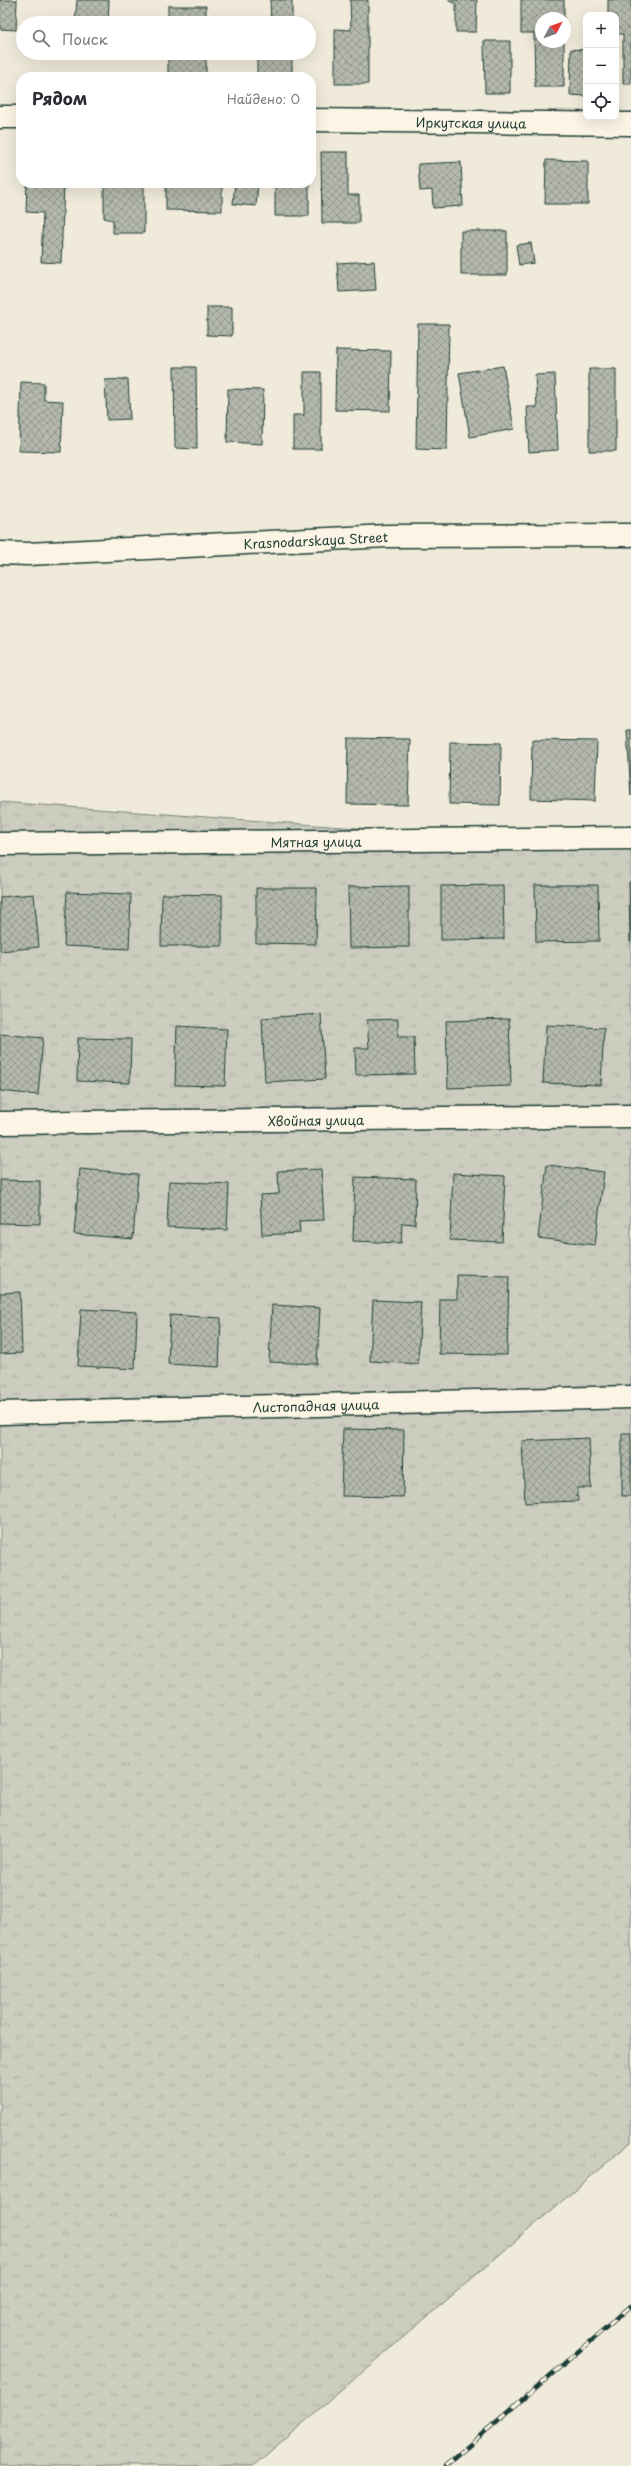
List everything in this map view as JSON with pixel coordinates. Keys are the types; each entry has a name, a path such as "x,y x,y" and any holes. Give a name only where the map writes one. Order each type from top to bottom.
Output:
{"street":[{"path":"0,117 16,117"},
{"name":"Иркутская улица","path":"316,120 631,124"},
{"name":"Krasnodarskaya Street","path":"0,553 28,554 387,536 631,535"},
{"name":"Мятная улица","path":"0,844 631,838"},
{"name":"Хвойная улица","path":"0,1123 631,1116"},
{"name":"Листопадная улица","path":"0,1413 631,1397"}],"green space":[{"path":"0,802 631,848 631,2142 253,2466 0,2466"}],"building":[{"path":"0,0 17,0 16,30 0,29"},
{"path":"77,0 109,0 108,16 76,16"},
{"path":"270,0 292,0 292,16 271,16"},
{"path":"350,0 368,0 368,84 335,84 335,29 351,30"},
{"path":"448,0 477,0 476,32 456,32 456,4"},
{"path":"521,0 564,0 564,12 535,12 535,48 564,48 564,87 535,87 534,33 521,33"},
{"path":"608,0 631,0 631,84 623,84 623,34 619,34 619,12 608,12"},
{"path":"168,6 206,6 206,16 168,16"},
{"path":"484,41 510,41 510,93 485,93"},
{"path":"571,49 583,50 583,96 570,95"},
{"path":"168,60 206,60 206,72 168,72"},
{"path":"257,60 292,60 292,72 257,72"},
{"path":"321,152 348,152 348,195 359,195 359,223 322,223"},
{"path":"546,160 588,161 588,204 545,204"},
{"path":"461,162 463,206 433,208 432,190 420,191 418,164"},
{"path":"27,188 64,188 61,263 41,262 43,213 26,212"},
{"path":"104,188 144,188 144,233 113,233 113,220 104,218"},
{"path":"166,188 222,188 222,211 166,210"},
{"path":"235,188 258,188 256,206 233,204"},
{"path":"275,188 309,188 309,216 275,216"},
{"path":"461,231 507,231 507,275 461,275"},
{"path":"531,243 534,263 519,265 516,245"},
{"path":"374,261 376,290 339,292 337,263"},
{"path":"207,307 232,307 232,336 207,335"},
{"path":"418,324 449,324 447,450 416,449"},
{"path":"336,350 391,351 390,411 335,410"},
{"path":"503,366 514,429 470,437 459,373"},
{"path":"174,367 196,367 197,449 175,448"},
{"path":"589,369 616,369 616,451 589,451"},
{"path":"304,372 321,372 321,449 293,449 293,415 304,415"},
{"path":"555,374 558,450 529,452 527,407 537,407 535,375"},
{"path":"128,379 130,419 107,420 105,380"},
{"path":"21,382 44,383 44,400 63,401 61,452 19,451"},
{"path":"228,389 263,390 262,444 227,442"},
{"path":"627,730 631,730 631,796"},
{"path":"348,738 410,739 408,805 347,804"},
{"path":"532,740 597,741 595,801 531,799"},
{"path":"450,742 501,743 500,805 449,804"},
{"path":"629,882 631,882 631,942 630,942"},
{"path":"503,885 504,939 441,940 441,886"},
{"path":"535,885 598,885 599,941 536,942"},
{"path":"409,886 409,947 349,948 348,887"},
{"path":"256,888 317,888 316,944 256,943"},
{"path":"67,892 131,894 129,949 64,946"},
{"path":"34,894 39,947 0,951 0,897"},
{"path":"162,894 222,895 222,946 161,946"},
{"path":"321,1014 325,1079 265,1082 262,1018"},
{"path":"398,1019 398,1037 414,1037 415,1074 356,1075 355,1048 369,1048 367,1020"},
{"path":"509,1019 511,1086 448,1088 446,1021"},
{"path":"546,1025 604,1028 601,1085 543,1083"},
{"path":"177,1026 227,1029 225,1086 175,1085"},
{"path":"0,1034 43,1038 38,1095 0,1091"},
{"path":"78,1038 131,1039 130,1083 77,1081"},
{"path":"547,1165 604,1172 595,1245 538,1238"},
{"path":"80,1169 138,1174 133,1239 74,1234"},
{"path":"321,1169 324,1220 299,1221 300,1233 262,1235 260,1195 279,1194 278,1171"},
{"path":"453,1173 505,1176 502,1242 450,1240"},
{"path":"355,1177 416,1179 415,1224 402,1223 401,1243 353,1241"},
{"path":"0,1180 40,1181 40,1224 0,1223"},
{"path":"169,1181 229,1184 227,1230 167,1227"},
{"path":"457,1275 509,1276 507,1355 439,1354 440,1299 457,1299"},
{"path":"20,1292 22,1353 0,1354 0,1293"},
{"path":"373,1300 421,1302 418,1364 370,1361"},
{"path":"272,1305 320,1308 317,1364 269,1362"},
{"path":"81,1309 137,1312 135,1369 78,1366"},
{"path":"170,1315 221,1318 219,1367 168,1364"},
{"path":"343,1429 404,1430 403,1497 341,1496"},
{"path":"622,1433 631,1433 631,1496 622,1496"},
{"path":"589,1438 591,1488 577,1488 578,1501 525,1503 522,1441"}],"railway":[{"path":"445,2466 631,2306"}]}
